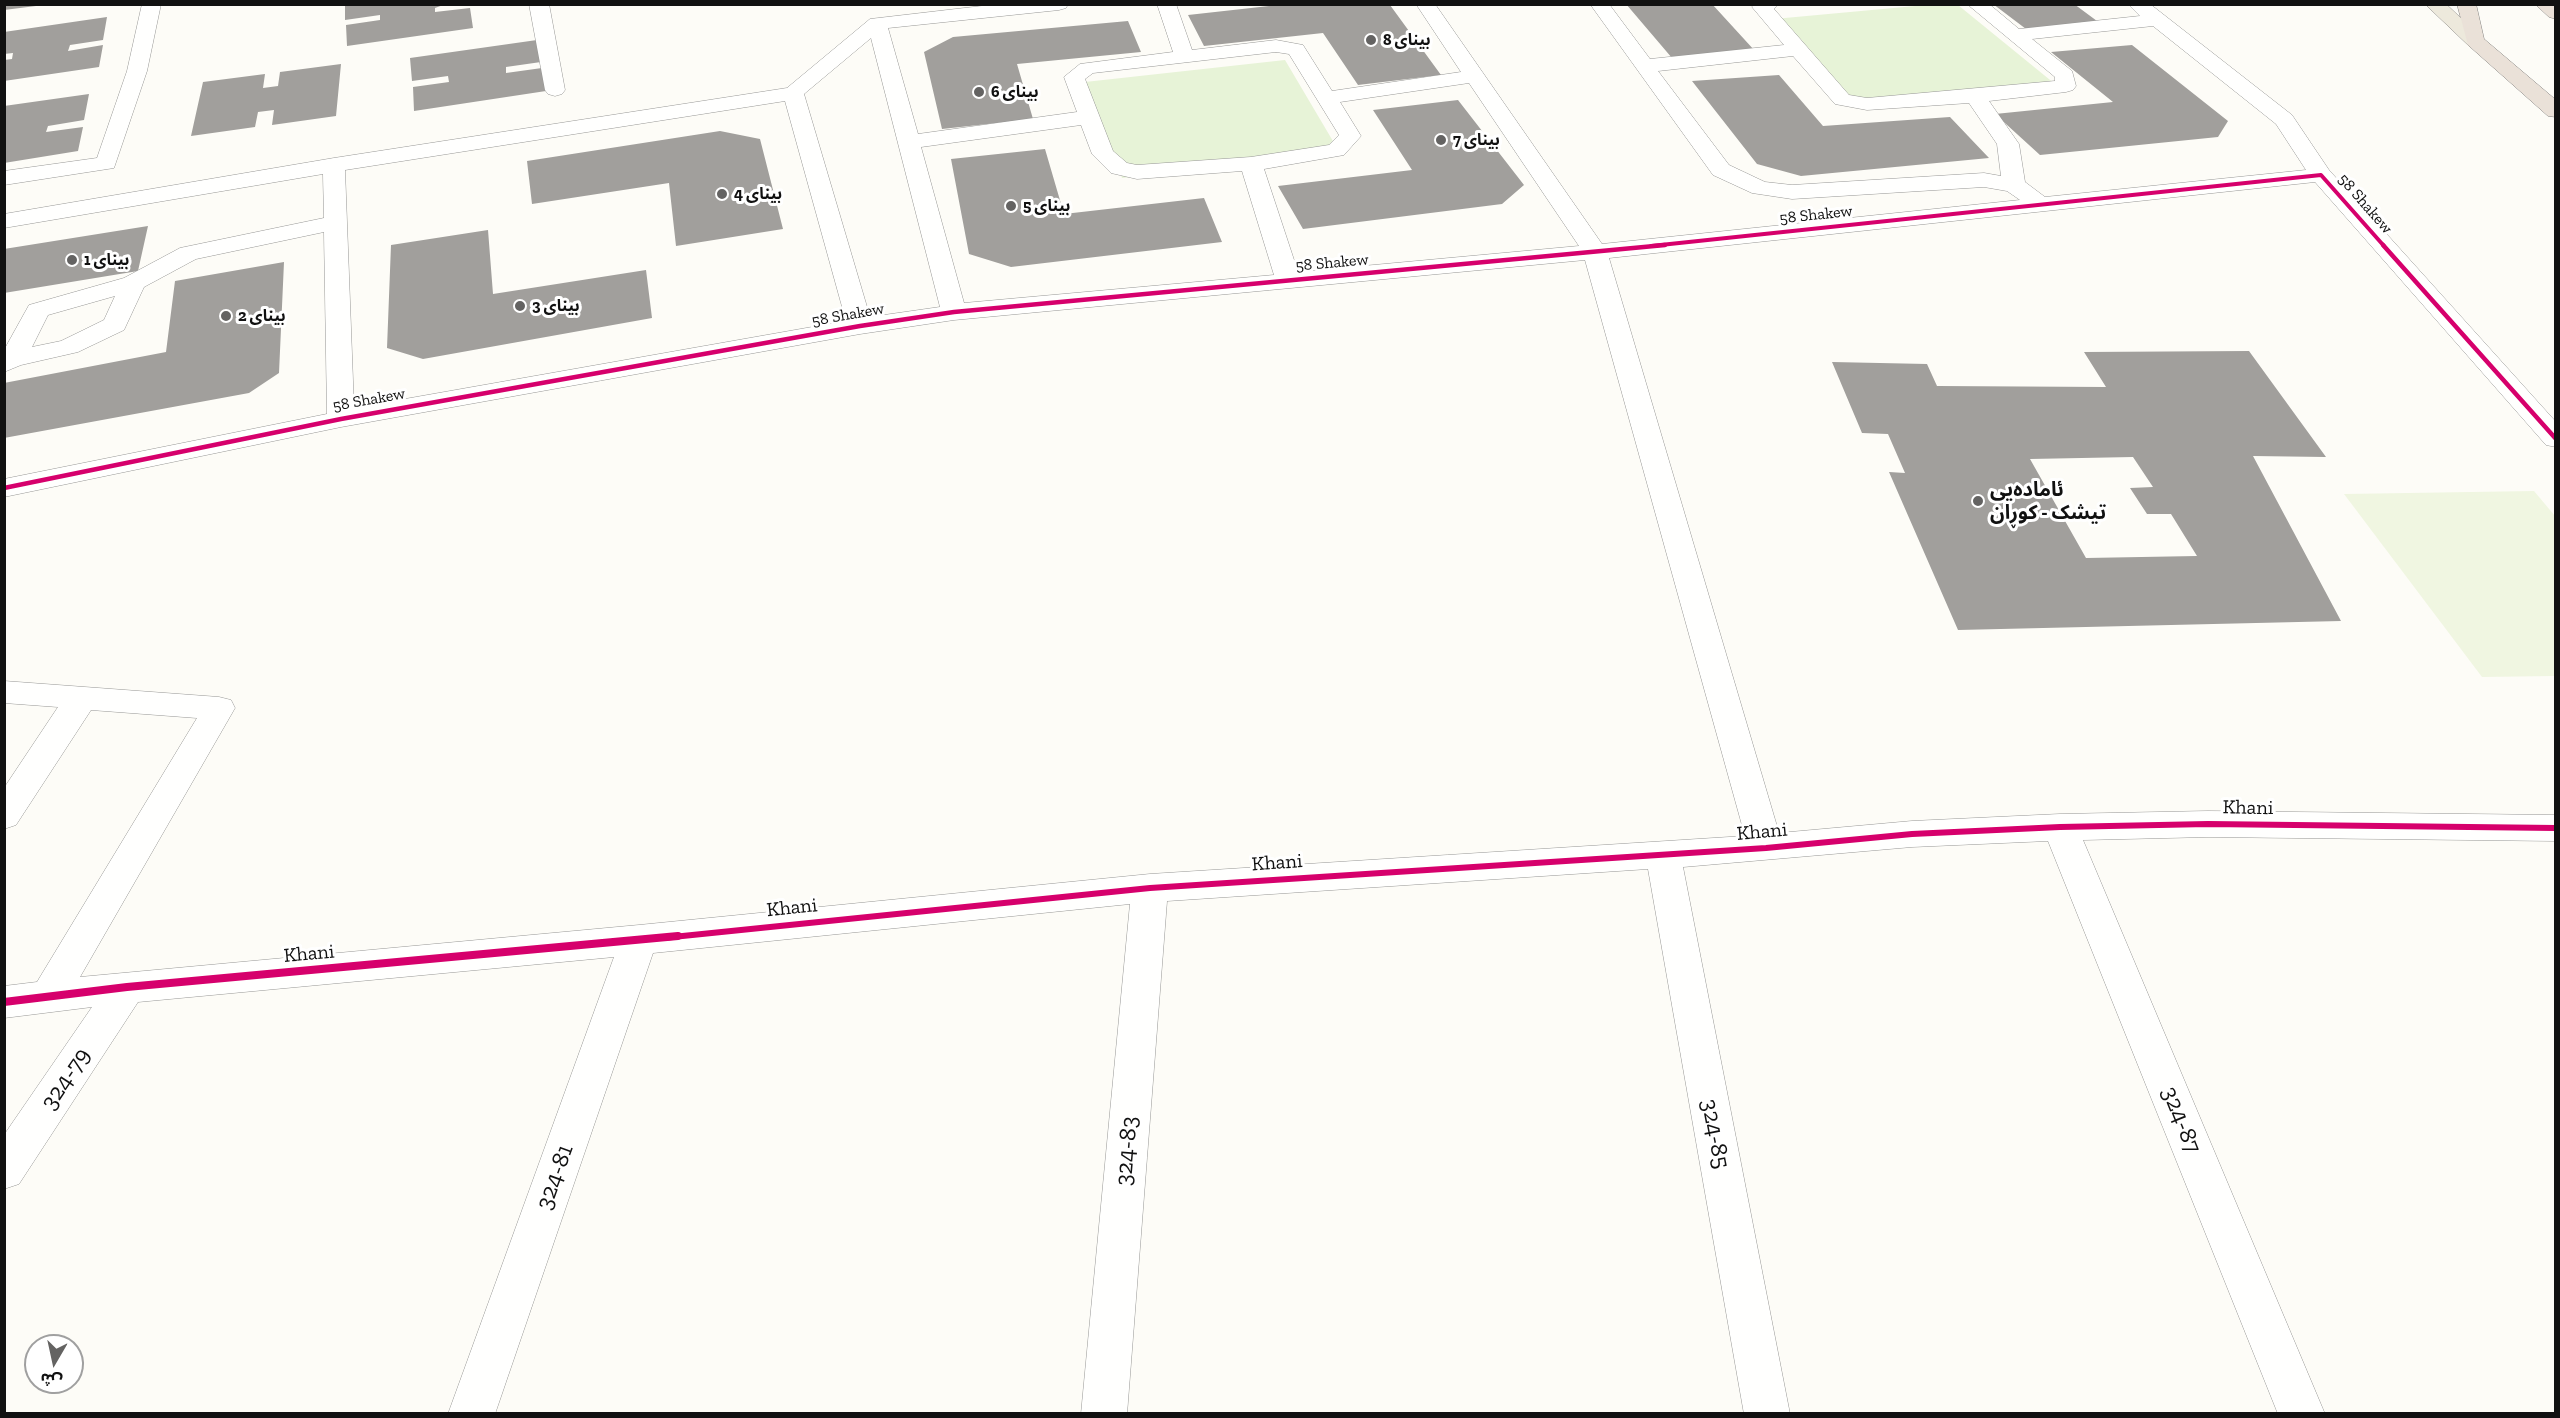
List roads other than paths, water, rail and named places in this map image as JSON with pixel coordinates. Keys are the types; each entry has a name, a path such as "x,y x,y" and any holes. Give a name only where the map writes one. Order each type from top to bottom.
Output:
{"highway":[{"path":"2466,4 2475,41 2556,111"},
{"path":"2544,4 2556,14"}],"main road":[{"path":"2433,4 2475,41"}],"street":[{"path":"4,177 106,163 137,70 152,4"},
{"path":"539,4 555,90"},
{"path":"4,221 334,165 793,93 877,23 1059,4"},
{"path":"1166,4 1185,57"},
{"path":"1425,4 1595,252 1766,848"},
{"path":"1599,4 1721,170 1760,188 1792,192 1984,180 2014,185 2041,205"},
{"path":"1769,4 1762,7 1842,100 1867,104 2066,86 2066,75 1976,4"},
{"path":"2137,4 2284,120 2321,175"},
{"path":"2014,35 2156,20"},
{"path":"877,23 954,312"},
{"path":"1276,46 1296,49 1350,136 1336,150 1251,164 1137,172 1119,168 1103,154 1074,77 1087,68 1185,57 1276,46"},
{"path":"1644,66 1798,49"},
{"path":"1326,98 1474,76"},
{"path":"793,93 860,326"},
{"path":"1975,96 2008,144 2014,185"},
{"path":"909,142 1089,117"},
{"path":"1251,164 1288,281"},
{"path":"334,165 341,419"},
{"name":"58 Shakew","path":"4,488 341,419 860,326 954,312 1595,252 2321,175 2556,440"},
{"path":"9,361 38,310 133,283 189,253 336,223"},
{"path":"9,361 69,347 115,325 133,283"},
{"path":"4,692 219,708 49,996"},
{"path":"4,816 82,697"},
{"name":"Khani","path":"4,1002 127,987 639,940 1150,888 1766,848 1912,834 2060,827 2208,824 2556,828"},
{"name":"324-87","path":"2060,827 2302,1413"},
{"name":"324-85","path":"1663,855 1767,1413"},
{"name":"324-83","path":"1104,1413 1150,888"},
{"name":"324-81","path":"471,1413 639,940"},
{"name":"324-79","path":"4,1171 127,987"}],"place":[{"name":"بيناى 8","path":"1371,40"},
{"name":"بيناى 6","path":"979,92"},
{"name":"بيناى 7","path":"1441,140"},
{"name":"بيناى 4","path":"722,194"},
{"name":"بيناى 5","path":"1011,206"},
{"name":"بيناى 1","path":"72,260"},
{"name":"بيناى 3","path":"520,306"},
{"name":"بيناى 2","path":"226,316"},
{"name":"ئامادەیی تیشک - کوڕان","path":"1978,501"}]}
